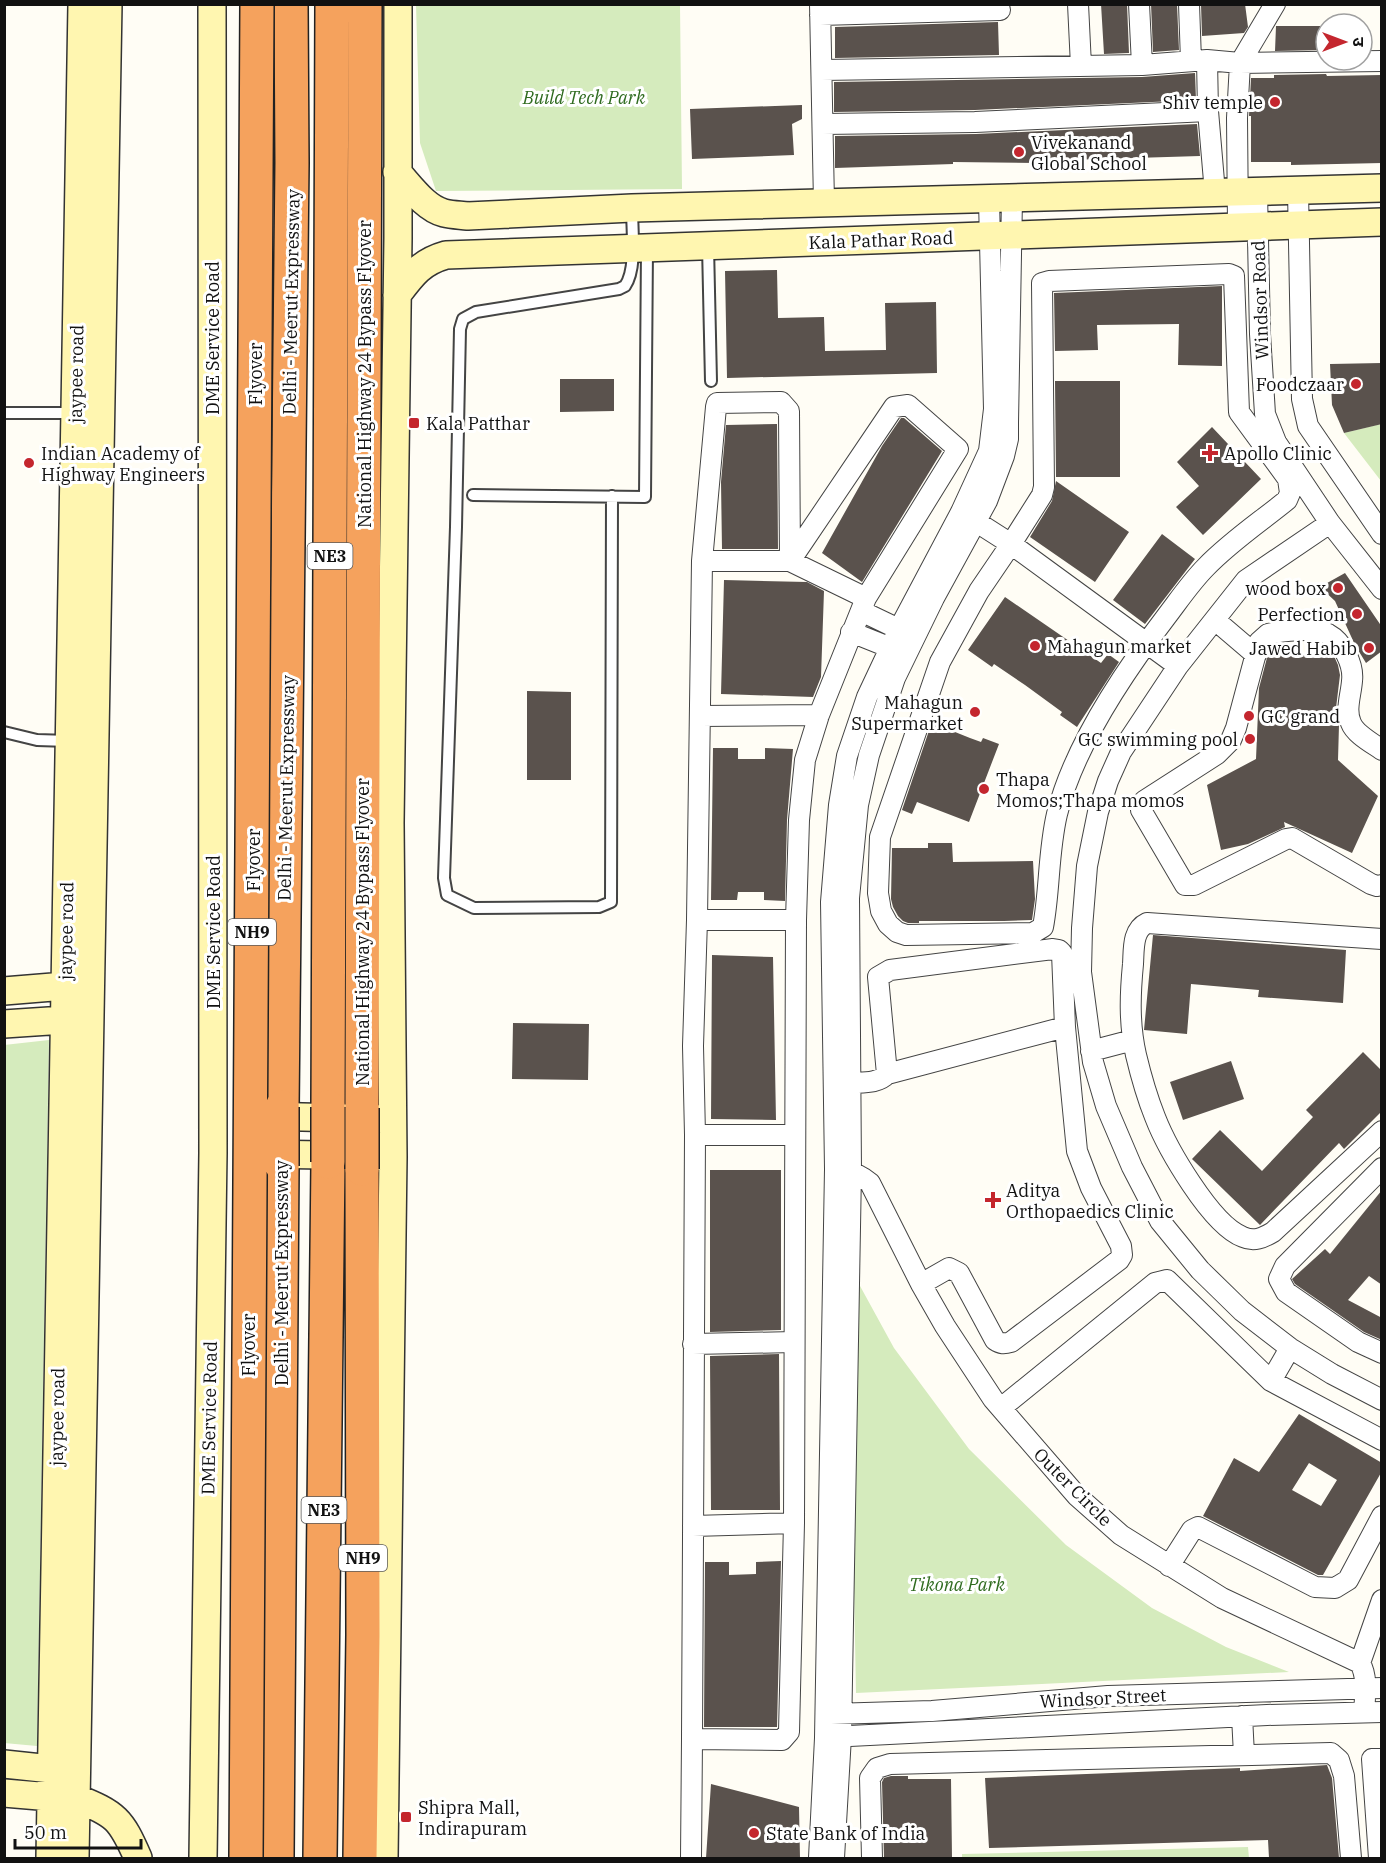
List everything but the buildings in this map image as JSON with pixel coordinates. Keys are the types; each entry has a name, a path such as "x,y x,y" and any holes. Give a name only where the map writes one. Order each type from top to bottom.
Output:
{"highway":[{"name":"Flyover","path":"246,1858 257,4"},
{"name":"Delhi - Meerut Expressway","path":"277,1858 292,199 291,4"},
{"name":"NE3","path":"320,1858 328,1162 332,4"},
{"name":"National Highway 24 Bypass Flyover","path":"360,1858 363,1635 361,1257 366,4"}],"street":[{"name":"jaypee road","path":"50,1858 64,1797 51,1769 70,1411 64,1020 69,741 86,532 75,413 82,4"},
{"path":"75,1858 64,1797 70,1411 86,532 108,4"},
{"name":"DME Service Road","path":"203,1858 213,1153 212,4"},
{"path":"384,1858 393,1157 390,812 398,238 398,4"},
{"path":"1078,4 1081,66"},
{"path":"1139,4 1142,65"},
{"path":"1189,4 1208,111 1237,192"},
{"path":"1256,4 1259,32"},
{"path":"1237,192 1240,63 1275,4"},
{"path":"824,203 820,10 1000,10"},
{"path":"822,70 1142,65 1199,61 1240,63 1382,61"},
{"path":"823,124 975,122 1208,111"},
{"name":"Kala Pathar Road","path":"397,171 432,207 442,212 468,216 632,208 1382,188"},
{"path":"1298,190 1302,399 1308,426 1382,534"},
{"name":"Windsor Road","path":"1237,192 1248,226 1260,334 1265,414 1276,442 1330,523 1382,589"},
{"path":"843,1170 831,902 839,805 847,756 867,697 898,651 969,516 995,481 1008,439 999,236 1000,199"},
{"name":"Kala Pathar Road","path":"397,295 411,275 430,260 446,255 1382,222"},
{"path":"1232,274 1239,412 1288,479 1290,493 1287,500 1206,567 1146,643 1090,733 1065,787 1052,835 1043,927 1033,933 906,935 897,932 888,924 881,911 878,893 880,837 940,662 979,591 1011,543 1039,503 1044,488 1042,283 1232,274"},
{"path":"691,1858 695,1135 693,1046 702,561 717,403 781,402 789,411 790,561"},
{"path":"692,1739 782,1740 789,1732 794,1523 796,920 799,820 805,760 819,715 864,604 958,449 908,405 894,407 790,561"},
{"path":"969,516 1011,543 1178,666"},
{"path":"1330,523 1246,580 1178,666 1122,752 1108,781 1098,812 1087,866 1081,972 1091,1051 1106,1106 1132,1167 1160,1221 1200,1270 1242,1311 1290,1348 1332,1374 1382,1400"},
{"path":"702,561 790,561 864,604 907,633"},
{"path":"1215,620 1256,655"},
{"path":"1382,750 1354,729 1350,722 1348,713 1352,669 1344,652 1328,634 1317,631 1268,634 1259,642 1231,740 1217,754 1144,801 1141,810 1185,885 1194,885 1292,838 1371,884 1382,885"},
{"path":"851,632 898,651"},
{"path":"834,1858 833,1713 843,1170 850,1083 849,898 858,805 868,755 883,710 898,651"},
{"path":"700,716 819,715"},
{"path":"697,920 796,920"},
{"path":"1382,939 1147,923 1141,926 1136,937 1130,995 1133,1040 1145,1088 1156,1119 1178,1163 1209,1209 1240,1237 1262,1239 1273,1232 1382,1131"},
{"path":"887,1074 878,978 890,970 1059,950 1062,953 1065,1027 1077,1151 1091,1188 1122,1246 1122,1255 1119,1260 1011,1342 1005,1344 995,1340 959,1274 954,1269 949,1268 921,1284"},
{"path":"4,991 65,986"},
{"path":"4,1024 64,1020"},
{"path":"850,1083 872,1081 887,1074 1065,1027"},
{"path":"1091,1051 1133,1040"},
{"path":"213,1116 393,1119"},
{"path":"695,1135 794,1136"},
{"path":"213,1153 393,1157"},
{"path":"1382,1168 1285,1266 1279,1279 1286,1292 1358,1342 1382,1353"},
{"name":"Outer Circle","path":"843,1170 863,1177 870,1183 945,1326 1001,1408 1077,1496 1122,1535 1222,1598 1360,1663"},
{"path":"1001,1408 1155,1283 1167,1280 1271,1381 1382,1440"},
{"path":"693,1344 794,1342"},
{"path":"1271,1381 1290,1348"},
{"path":"1169,1566 1192,1530 1198,1527 1208,1530 1315,1587 1335,1588 1348,1580 1382,1516"},
{"path":"693,1526 794,1523"},
{"path":"1372,1712 1373,1688 1360,1663 1381,1602"},
{"name":"Windsor Street","path":"833,1713 932,1711 1107,1696 1373,1688"},
{"name":"Windsor Street","path":"833,1737 1242,1716 1372,1712"},
{"path":"1242,1716 1244,1755"},
{"path":"819,1858 833,1737"},
{"path":"872,1858 870,1778 877,1768 902,1764 1331,1753 1340,1760 1344,1776 1351,1858"},
{"path":"1379,1858 1372,1759 1382,1759"},
{"path":"4,1764 51,1769"},
{"path":"4,1793 64,1797 106,1810 126,1830 138,1858"}],"lane":[{"path":"474,495 645,497 640,248 632,208"},
{"path":"708,246 711,381"},
{"path":"612,496 611,902 599,907 474,908 447,895 444,878 460,328 463,319 476,312 619,289 625,286 640,248"},
{"path":"4,413 75,413"},
{"path":"4,732 37,740 69,741"}],"green space":[{"name":"Build Tech Park","path":"416,5 680,5 682,189 436,191 420,143"},
{"path":"1381,424 1381,481 1344,433"},
{"path":"49,1040 37,1746 4,1743 4,1045"},
{"name":"Tikona Park","path":"848,1264 894,1348 969,1449 1066,1545 1152,1608 1226,1647 1289,1672 856,1693"},
{"path":"1248,1847 1249,1858 962,1858 962,1854"}],"place":[{"name":"Shiv temple","path":"1275,102"},
{"name":"Vivekanand Global School","path":"1019,152"},
{"name":"Foodczaar","path":"1356,384"},
{"name":"Kala Patthar","path":"414,423"},
{"name":"Apollo Clinic","path":"1210,453"},
{"name":"Indian Academy of Highway Engineers","path":"29,463"},
{"name":"wood box","path":"1338,588"},
{"name":"Perfection","path":"1357,614"},
{"name":"Mahagun market","path":"1035,646"},
{"name":"Jawed Habib","path":"1369,648"},
{"name":"Mahagun Supermarket","path":"975,712"},
{"name":"GC grand","path":"1249,716"},
{"name":"GC swimming pool","path":"1250,739"},
{"name":"Thapa Momos;Thapa momos","path":"984,789"},
{"name":"Aditya Orthopaedics Clinic","path":"993,1200"},
{"name":"Shipra Mall, Indirapuram","path":"406,1817"},
{"name":"State Bank of India","path":"754,1833"}]}
